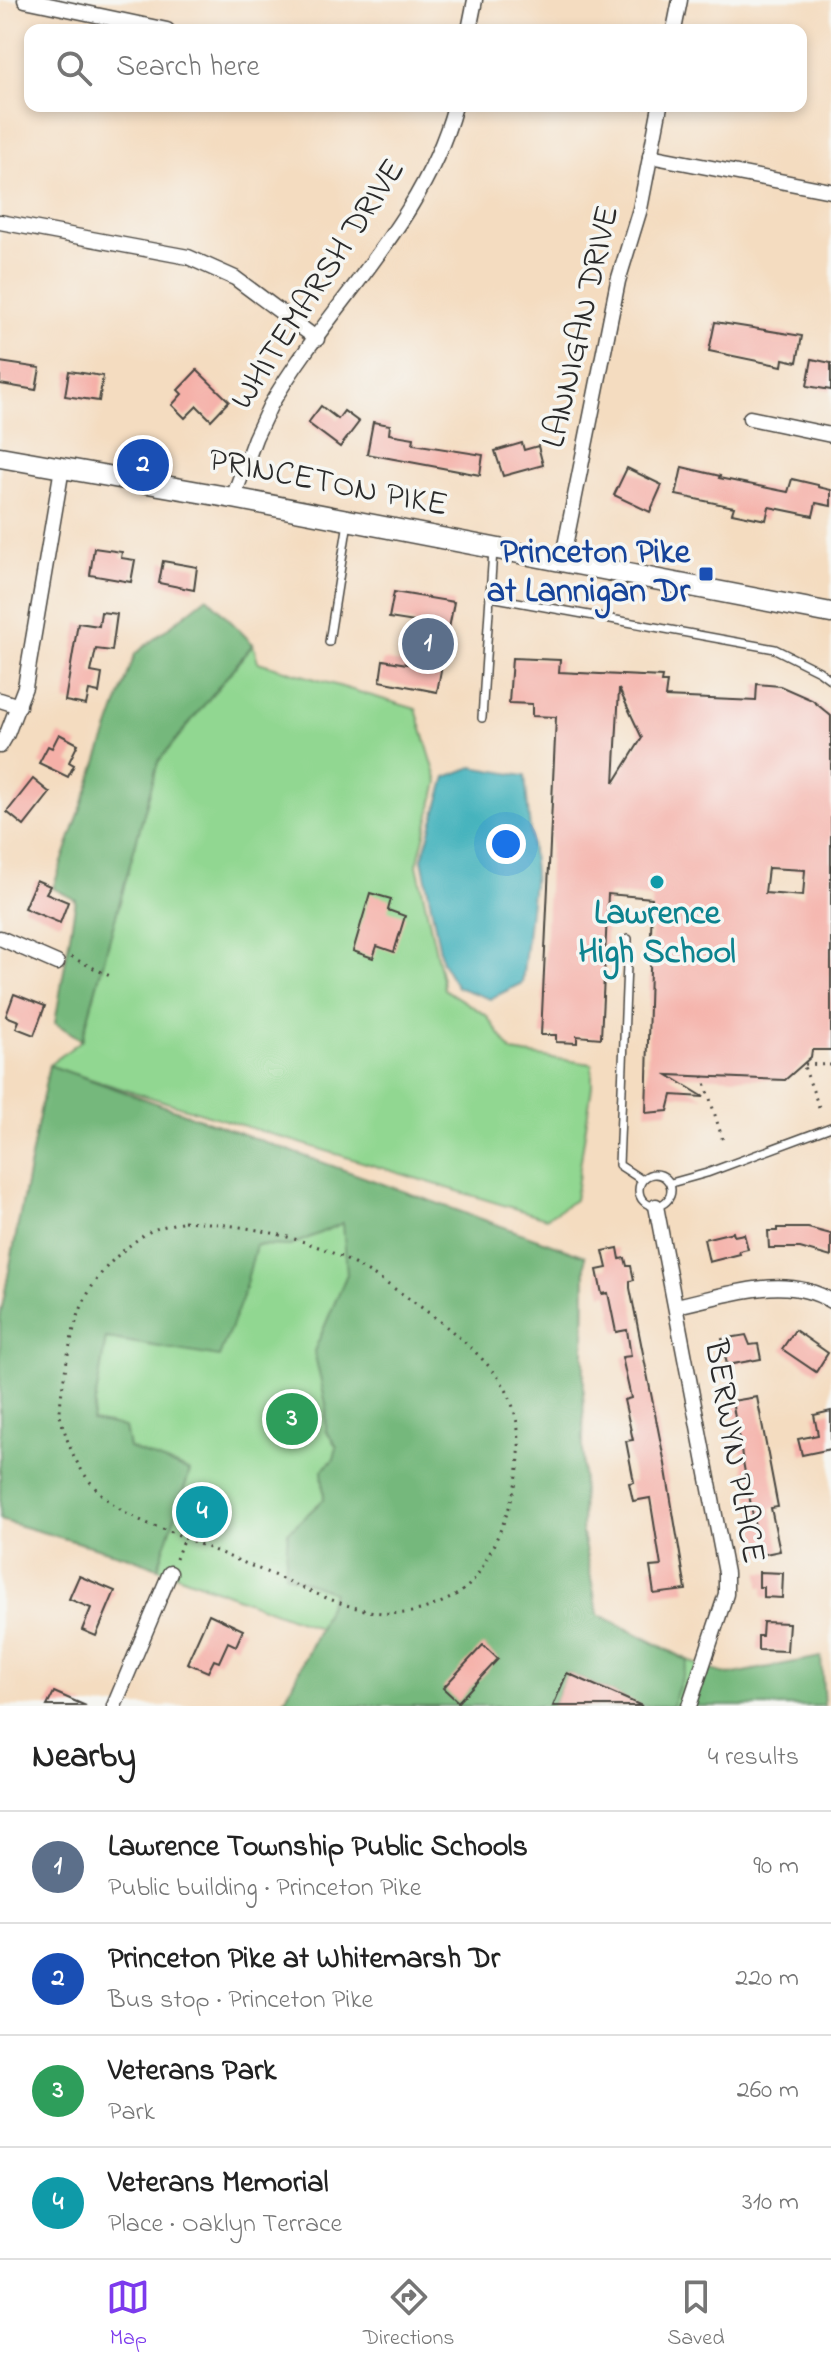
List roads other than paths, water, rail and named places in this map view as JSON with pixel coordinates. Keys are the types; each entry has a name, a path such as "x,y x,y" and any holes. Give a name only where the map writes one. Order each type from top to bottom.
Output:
{"main road":[{"name":"PRINCETON PIKE","path":"0,457 233,498 831,613"}],"street":[{"path":"25,0 139,24"},
{"path":"470,24 475,0"},
{"path":"675,24 680,0"},
{"name":"WHITEMARSH DRIVE","path":"233,498 270,406 410,210 442,148 451,112"},
{"name":"LANNIGAN DRIVE","path":"562,561 618,281 640,209 659,112"},
{"path":"650,156 831,191"},
{"path":"0,222 188,257 235,278 317,339"},
{"path":"750,418 831,435"},
{"path":"0,746 25,687 62,468"},
{"path":"0,700 19,706"},
{"path":"0,938 57,963"},
{"name":"BERWYN PLACE","path":"656,1206 727,1585 689,1706"},
{"path":"676,1306 784,1286 803,1289 831,1301"},
{"path":"114,1706 171,1570"}],"lane":[{"path":"329,642 348,520"},
{"path":"482,718 493,548"},
{"path":"490,597 775,649 831,680"},
{"path":"628,939 619,1165 642,1180"},
{"path":"671,1183 707,1173 831,1127"},
{"path":"655,1173 671,1183 669,1198 656,1206 643,1200 639,1190 642,1180 655,1173"}],"water":[{"path":"472,767 525,776 534,873 522,983 490,999 457,987 442,962 422,859 446,777"}],"place":[{"name":"Princeton Pike at Whitemarsh Dr","path":"143,465"},
{"name":"Princeton Pike at Lannigan Dr","path":"706,574"},
{"name":"Lawrence Township Public Schools","path":"428,644"},
{"name":"Lawrence High School","path":"657,882"},
{"name":"Veterans Park","path":"292,1419"},
{"name":"Veterans Memorial","path":"202,1512"}]}
